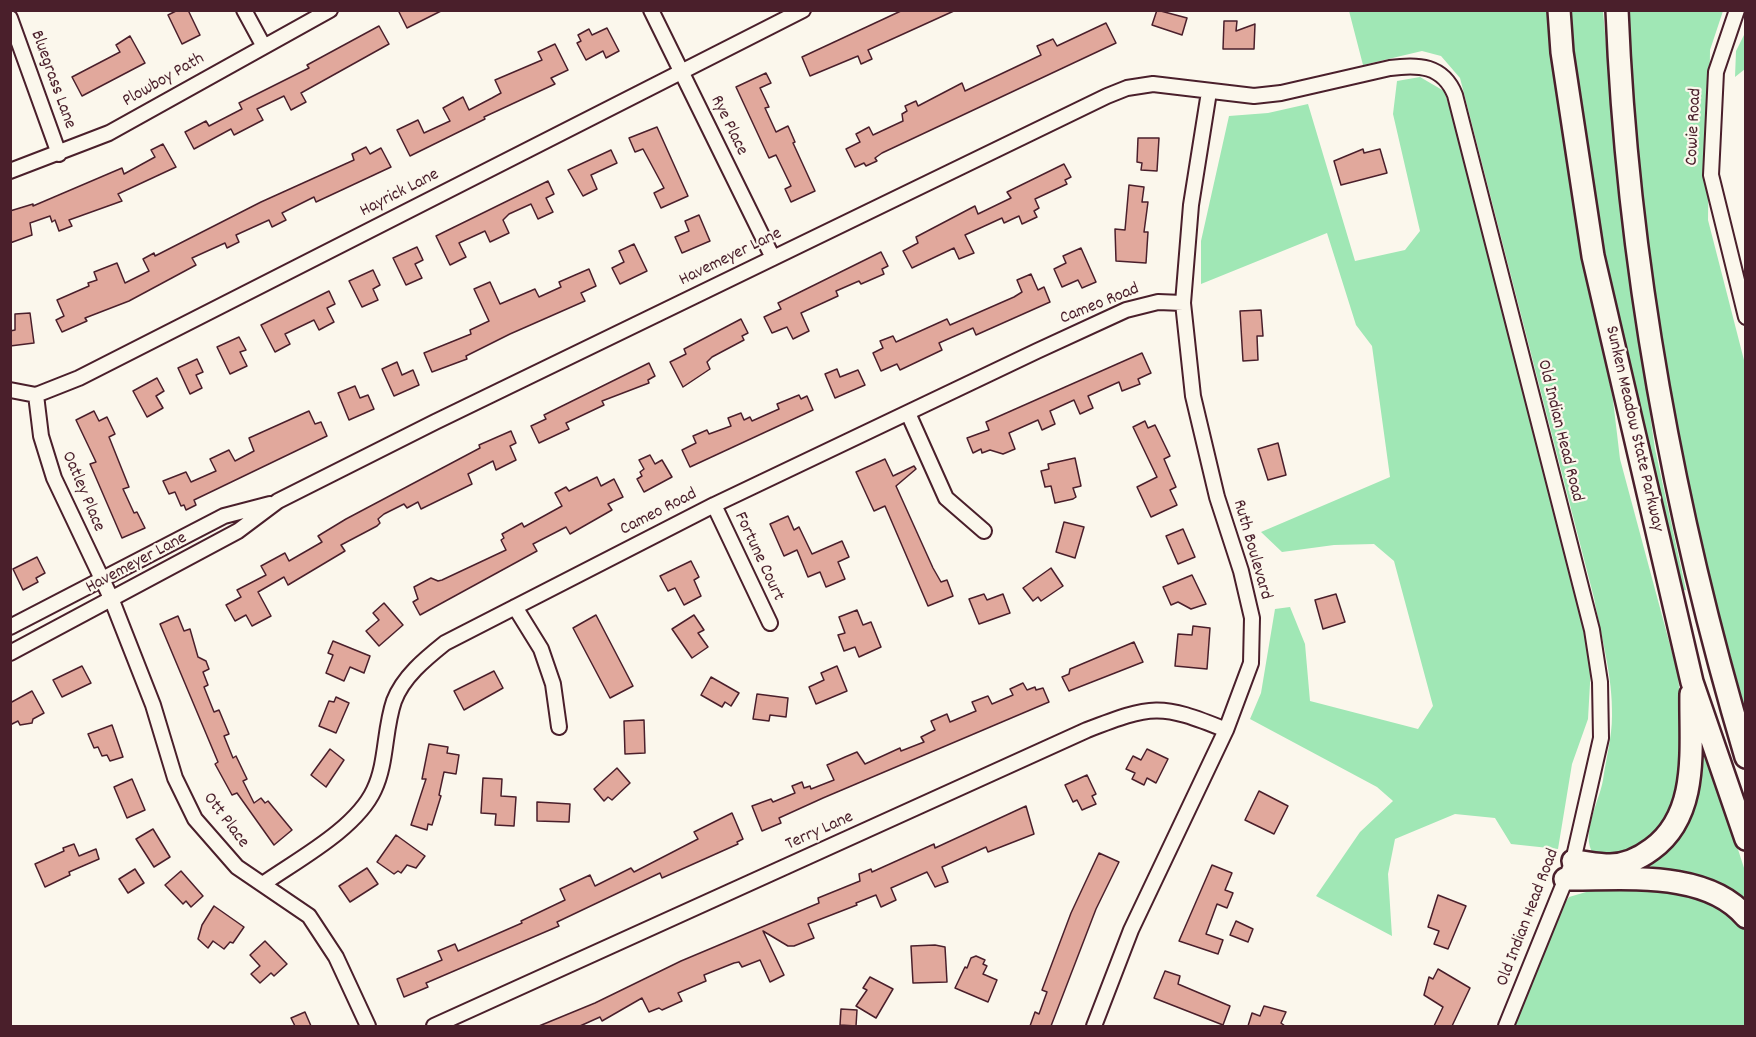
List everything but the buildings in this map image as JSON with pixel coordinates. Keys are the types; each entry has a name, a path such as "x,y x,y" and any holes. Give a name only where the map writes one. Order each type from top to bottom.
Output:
{"highway":[{"name":"Sunken Meadow State Parkway","path":"1559,10 1562,52 1593,256 1692,682 1746,839"},
{"name":"Sunken Meadow State Parkway","path":"1617,10 1637,264 1653,362 1711,638 1746,757"},
{"path":"1569,870 1638,859 1664,840 1683,811 1689,779 1692,682"},
{"path":"1736,724 1746,745"},
{"path":"1569,870 1679,882 1710,890 1737,906 1746,917"}],"street":[{"path":"244,10 263,45"},
{"name":"Plowboy Path","path":"10,171 109,133 263,45 330,10"},
{"name":"Rye Place","path":"651,10 773,258"},
{"name":"Hayrick Lane","path":"36,395 79,378 803,10"},
{"name":"Cowie Road","path":"1737,10 1716,72 1711,175 1746,317"},
{"name":"Bluegrass Lane","path":"10,18 59,154"},
{"name":"Old Indian Head Road","path":"1209,92 1254,96 1281,93 1407,65 1429,68 1438,72 1451,86 1592,630 1600,681 1601,738 1569,870 1506,1026"},
{"name":"Havemeyer Lane","path":"10,653 238,531 278,501 435,422 1107,96 1127,88 1153,84 1209,92"},
{"name":"Ruth Boulevard","path":"1097,1026 1131,930 1226,730 1251,663 1252,618 1241,571 1217,497 1193,396 1183,303 1191,205 1209,92"},
{"name":"Cameo Road","path":"263,884 350,823 374,791 394,700 417,666 445,643 714,505 1126,310 1158,302 1183,303"},
{"path":"10,390 36,395"},
{"name":"Oatley Place","path":"36,395 41,436 54,478 111,598"},
{"path":"908,413 946,498 984,531"},
{"name":"Havemeyer Lane","path":"10,627 224,516 278,501"},
{"name":"Fortune Court","path":"714,505 770,623"},
{"name":"Ott Place","path":"111,598 153,705 175,778 195,819 237,867 309,916 336,957 368,1026"},
{"path":"516,607 541,648 553,684 559,727"},
{"name":"Terry Lane","path":"434,1026 1076,735 1135,712 1160,709 1178,712 1226,730"}],"green space":[{"path":"1349,11 1551,11 1587,275 1613,400 1620,459 1678,675 1683,734 1678,793 1666,824 1643,848 1618,858 1597,858 1591,850 1589,841 1591,821 1603,780 1612,724 1611,686 1603,642 1594,598 1460,78 1441,56 1422,51 1363,65"},
{"path":"1568,11 1603,11 1621,212 1655,449 1686,590 1681,591 1637,425 1585,170"},
{"path":"1623,11 1723,11 1710,50 1708,220 1745,364 1745,709 1684,485 1657,345"},
{"path":"1745,33 1745,69 1735,77 1736,51"},
{"path":"1420,77 1444,91 1456,126 1572,575 1591,666 1588,719 1572,764 1558,849 1511,844 1495,818 1455,814 1395,839 1388,874 1392,936 1316,896 1360,832 1393,801 1377,787 1250,719 1261,693 1275,609 1290,607 1305,644 1310,701 1418,729 1433,706 1394,561 1374,544 1334,545 1282,552 1261,532 1390,477 1372,346 1356,325 1327,233 1201,284 1201,241 1229,116 1268,113 1308,104 1355,261 1405,250 1420,231 1393,114 1397,81"},
{"path":"1699,729 1745,871 1745,906 1583,872 1654,857"},
{"path":"1593,890 1654,890 1694,895 1730,912 1745,926 1745,1026 1514,1026 1557,914 1569,897"}]}
